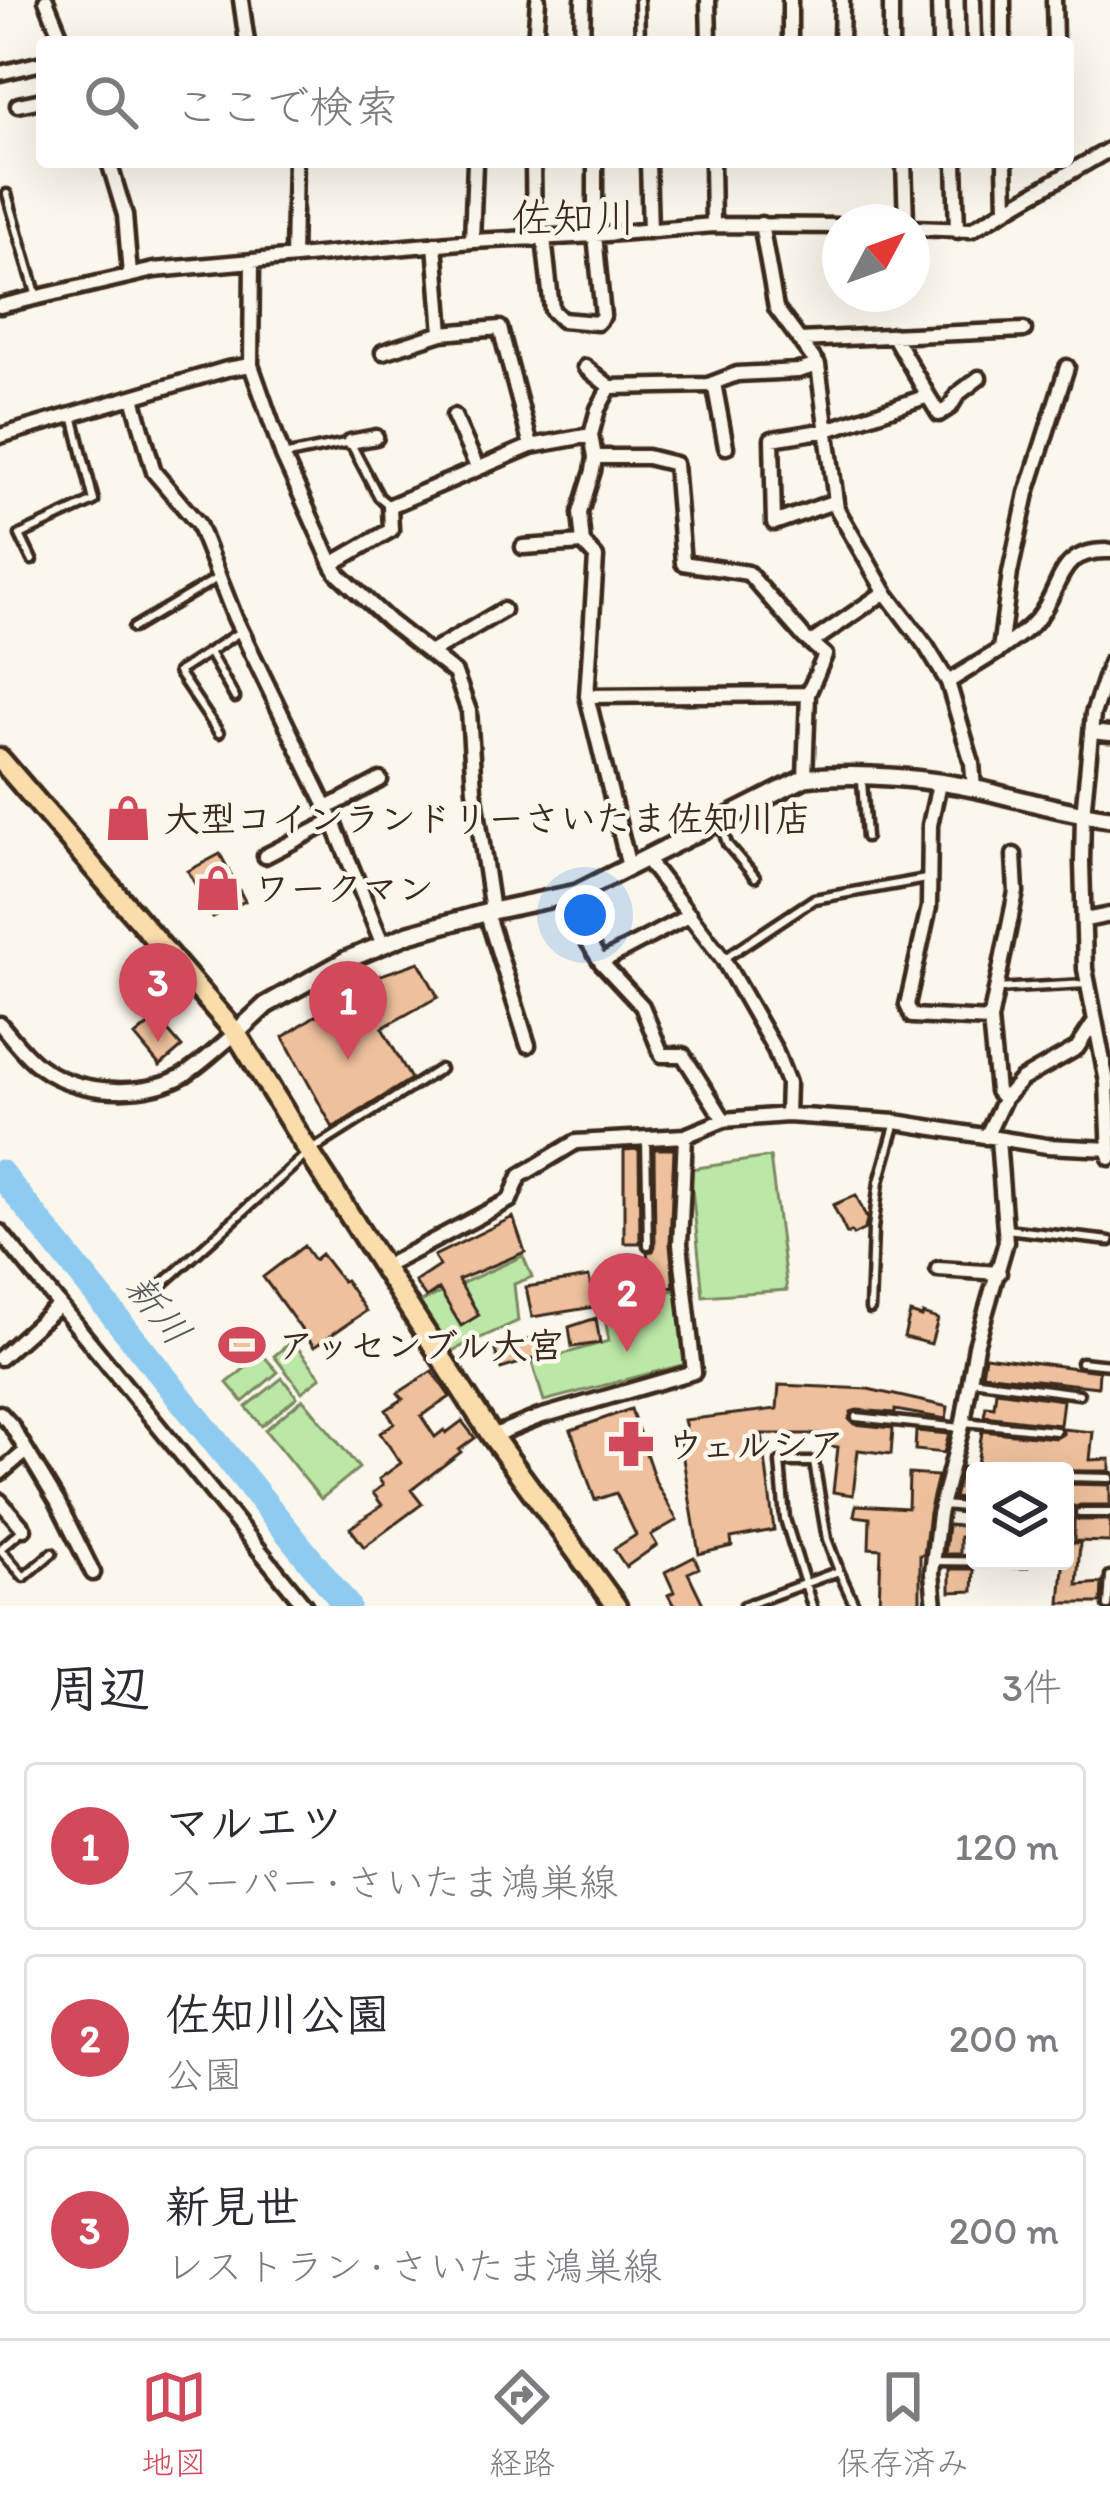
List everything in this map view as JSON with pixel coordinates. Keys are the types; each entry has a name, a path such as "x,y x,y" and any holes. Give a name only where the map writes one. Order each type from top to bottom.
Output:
{"main road":[{"path":"0,759 236,1033 492,1436 616,1606"}],"street":[{"path":"46,0 61,36"},
{"path":"241,0 247,36"},
{"path":"536,36 538,0"},
{"path":"582,36 583,0"},
{"path":"708,0 709,36"},
{"path":"790,0 790,36"},
{"path":"841,36 842,0"},
{"path":"891,0 891,36"},
{"path":"939,0 940,36"},
{"path":"973,0 974,36"},
{"path":"1003,0 1004,36"},
{"path":"1054,0 1055,36"},
{"path":"0,74 36,65"},
{"path":"18,105 36,101"},
{"path":"930,228 971,230 1110,148"},
{"path":"111,168 125,215 130,275"},
{"path":"293,257 295,168"},
{"path":"472,241 475,168"},
{"path":"533,168 551,310 562,320 597,322 603,316 595,236 595,168"},
{"path":"648,168 650,231"},
{"path":"712,168 713,225"},
{"path":"904,168 907,204"},
{"path":"956,168 957,232"},
{"path":"1005,168 1006,210"},
{"path":"761,224 776,308 818,365 837,509 885,592 948,682 972,764 974,789"},
{"path":"0,306 154,270 472,241 713,225 822,226"},
{"path":"435,244 442,333"},
{"path":"252,261 251,365 283,456 332,564 389,621 455,673 469,711 489,912 528,1045"},
{"path":"383,352 442,333 500,328 531,446"},
{"path":"799,340 1024,330"},
{"path":"893,335 939,414 979,378"},
{"path":"0,436 251,365"},
{"path":"585,367 610,387 714,383 737,374 798,371 818,365"},
{"path":"1000,650 1027,493 1067,367"},
{"path":"714,383 726,447"},
{"path":"610,387 591,435 595,457 580,513 583,543 596,557 587,696 629,867"},
{"path":"836,501 774,523 772,439 827,430 928,396"},
{"path":"133,397 154,472 198,524 241,631 330,815 383,945"},
{"path":"454,416 476,467"},
{"path":"332,564 391,530 390,506 531,446 591,435"},
{"path":"350,442 376,437"},
{"path":"595,457 647,457 675,464 683,562 748,572 825,655 808,694 805,778"},
{"path":"523,547 583,543"},
{"path":"948,682 1034,623 1061,571 1086,553 1110,551"},
{"path":"811,643 885,592"},
{"path":"430,653 503,610"},
{"path":"384,1267 510,1200 520,1176 576,1142 686,1136 724,1120 787,1115 896,1122 1109,1152 1107,1082 1087,984 1084,815 1093,714 1110,663"},
{"path":"587,696 808,694"},
{"path":"1090,732 1110,734"},
{"path":"0,1024 27,1056 54,1076 89,1087 126,1090 162,1085 183,1076 266,1005 346,960 489,912 577,892 805,778 862,776 939,784 1110,818"},
{"path":"266,856 380,780"},
{"path":"939,784 930,825 928,907 907,1005 912,1016 990,1020"},
{"path":"1004,1099 998,1090 990,1020 1016,892 1014,855"},
{"path":"646,859 723,959 776,1050 788,1083 787,1115"},
{"path":"559,896 601,962 642,1006 662,1055 683,1055 724,1120"},
{"path":"601,962 690,914"},
{"path":"1085,920 1110,915"},
{"path":"935,1606 933,1561 941,1505 976,1346 1006,1242 992,1138 1004,1099 1021,1080 1077,1048 1094,1022"},
{"path":"492,1436 539,1417 694,1372 680,1244 686,1136"},
{"path":"0,1232 6,1251 59,1305 304,1606"},
{"path":"938,1269 999,1273"},
{"path":"0,1358 59,1305"},
{"path":"0,1413 58,1503 93,1573"},
{"path":"0,1473 26,1451"},
{"path":"0,1501 24,1529"}],"lane":[{"path":"639,0 640,36"},
{"path":"7,194 37,296"},
{"path":"32,560 20,535 94,501 73,415"},
{"path":"283,456 350,442 379,497 390,506"},
{"path":"133,628 219,577"},
{"path":"219,733 178,672 241,631"},
{"path":"209,652 235,698"},
{"path":"862,776 866,837"},
{"path":"721,823 727,844 755,877"},
{"path":"723,959 814,899 930,878"},
{"path":"995,989 1087,984"},
{"path":"145,1300 309,1152 440,1070"},
{"path":"870,1309 879,1182 896,1122"},
{"path":"646,1139 648,1245"},
{"path":"1004,1229 1110,1241"},
{"path":"1081,1362 1110,1365"},
{"path":"971,1380 1078,1394"},
{"path":"856,1417 1056,1431"},
{"path":"812,1606 785,1520 780,1462 814,1462 827,1539 855,1606"},
{"path":"1074,1477 1110,1478"},
{"path":"941,1505 966,1507"},
{"path":"1080,1513 1110,1513"},
{"path":"24,1529 0,1549 24,1577 52,1553"},
{"path":"933,1561 966,1561"},
{"path":"744,1606 839,1570"},
{"path":"1108,1606 1110,1576"}],"green space":[{"path":"770,1157 787,1290 703,1296 690,1169"},
{"path":"523,1256 532,1277 514,1284 518,1321 447,1353 416,1304"},
{"path":"677,1290 686,1364 544,1401 532,1363 609,1341 602,1301"},
{"path":"292,1341 321,1377 302,1392 274,1356"},
{"path":"262,1354 278,1372 243,1402 227,1383"},
{"path":"282,1378 297,1397 262,1426 246,1407"},
{"path":"303,1399 359,1468 321,1499 265,1430"}],"building":[{"path":"220,854 245,901 213,917 188,871"},
{"path":"419,962 438,997 382,1028 411,1079 333,1128 283,1037 372,978"},
{"path":"157,1018 182,1047 160,1066 135,1036"},
{"path":"639,1149 640,1243 624,1243 624,1150"},
{"path":"654,1149 674,1149 670,1244 674,1287 626,1293 623,1268 649,1264 647,1252 655,1246"},
{"path":"856,1195 867,1219 865,1229 853,1235 847,1234 833,1205"},
{"path":"513,1217 525,1252 458,1280 479,1315 461,1326 439,1289 426,1298 415,1282 439,1266 434,1256"},
{"path":"304,1246 314,1260 321,1254 366,1311 314,1347 263,1277"},
{"path":"589,1277 594,1307 532,1317 526,1287"},
{"path":"910,1313 938,1319 931,1344 904,1337"},
{"path":"596,1318 600,1343 572,1347 569,1327"},
{"path":"247,1329 258,1342 234,1362 224,1349"},
{"path":"537,1337 543,1356 501,1369 495,1351"},
{"path":"985,1356 1099,1371 1098,1387 982,1374"},
{"path":"432,1371 450,1397 421,1416 435,1437 462,1421 475,1438 411,1490 422,1504 364,1547 350,1528 382,1505 373,1493 383,1485 379,1479 401,1463 380,1433 394,1423 386,1410 403,1399 398,1393"},
{"path":"779,1385 868,1389 948,1407 946,1419 895,1410 851,1412 849,1419 854,1424 893,1428 891,1454 858,1450 853,1495 833,1492 838,1447 829,1446 831,1434 762,1434 774,1530 731,1538 732,1546 699,1554 678,1429 686,1428 684,1420 777,1409"},
{"path":"996,1391 1063,1400 1060,1425 984,1416 986,1406 994,1407"},
{"path":"631,1409 656,1483 677,1520 651,1535 657,1545 626,1567 614,1549 636,1535 616,1493 595,1500 571,1430"},
{"path":"1063,1429 1093,1432 1090,1460 1110,1459 1110,1471 1074,1471 1074,1462 977,1462 982,1431 1056,1438"},
{"path":"916,1431 949,1434 944,1453 915,1450"},
{"path":"962,1467 966,1468 966,1499 954,1498"},
{"path":"909,1474 938,1476 924,1555 920,1555 920,1606 879,1606 881,1549 869,1548 870,1518 854,1516 856,1505 908,1508"},
{"path":"1074,1484 1110,1485 1110,1505 1074,1508"},
{"path":"1074,1518 1110,1520 1110,1542 1074,1541"},
{"path":"948,1525 966,1526 966,1537 960,1537 960,1554 945,1554"},
{"path":"1074,1543 1080,1543 1077,1585 1102,1583 1101,1603 1060,1603 1063,1570 1074,1570"},
{"path":"694,1557 699,1568 688,1573 704,1606 674,1606 665,1572"},
{"path":"950,1569 974,1570 973,1591 950,1592"}],"waterway":[{"name":"新川","path":"0,1173 347,1606"}],"place":[{"name":"大型コインランドリーさいたま佐知川店","path":"128,818"},
{"name":"ワークマン","path":"218,888"},
{"name":"新見世","path":"158,1042"},
{"name":"マルエツ","path":"348,1060"},
{"name":"アッセンブル大宮","path":"242,1345"},
{"name":"佐知川公園","path":"627,1352"},
{"name":"ウェルシア","path":"631,1444"}],"district":[{"name":"佐知川","path":"574,217"}]}
